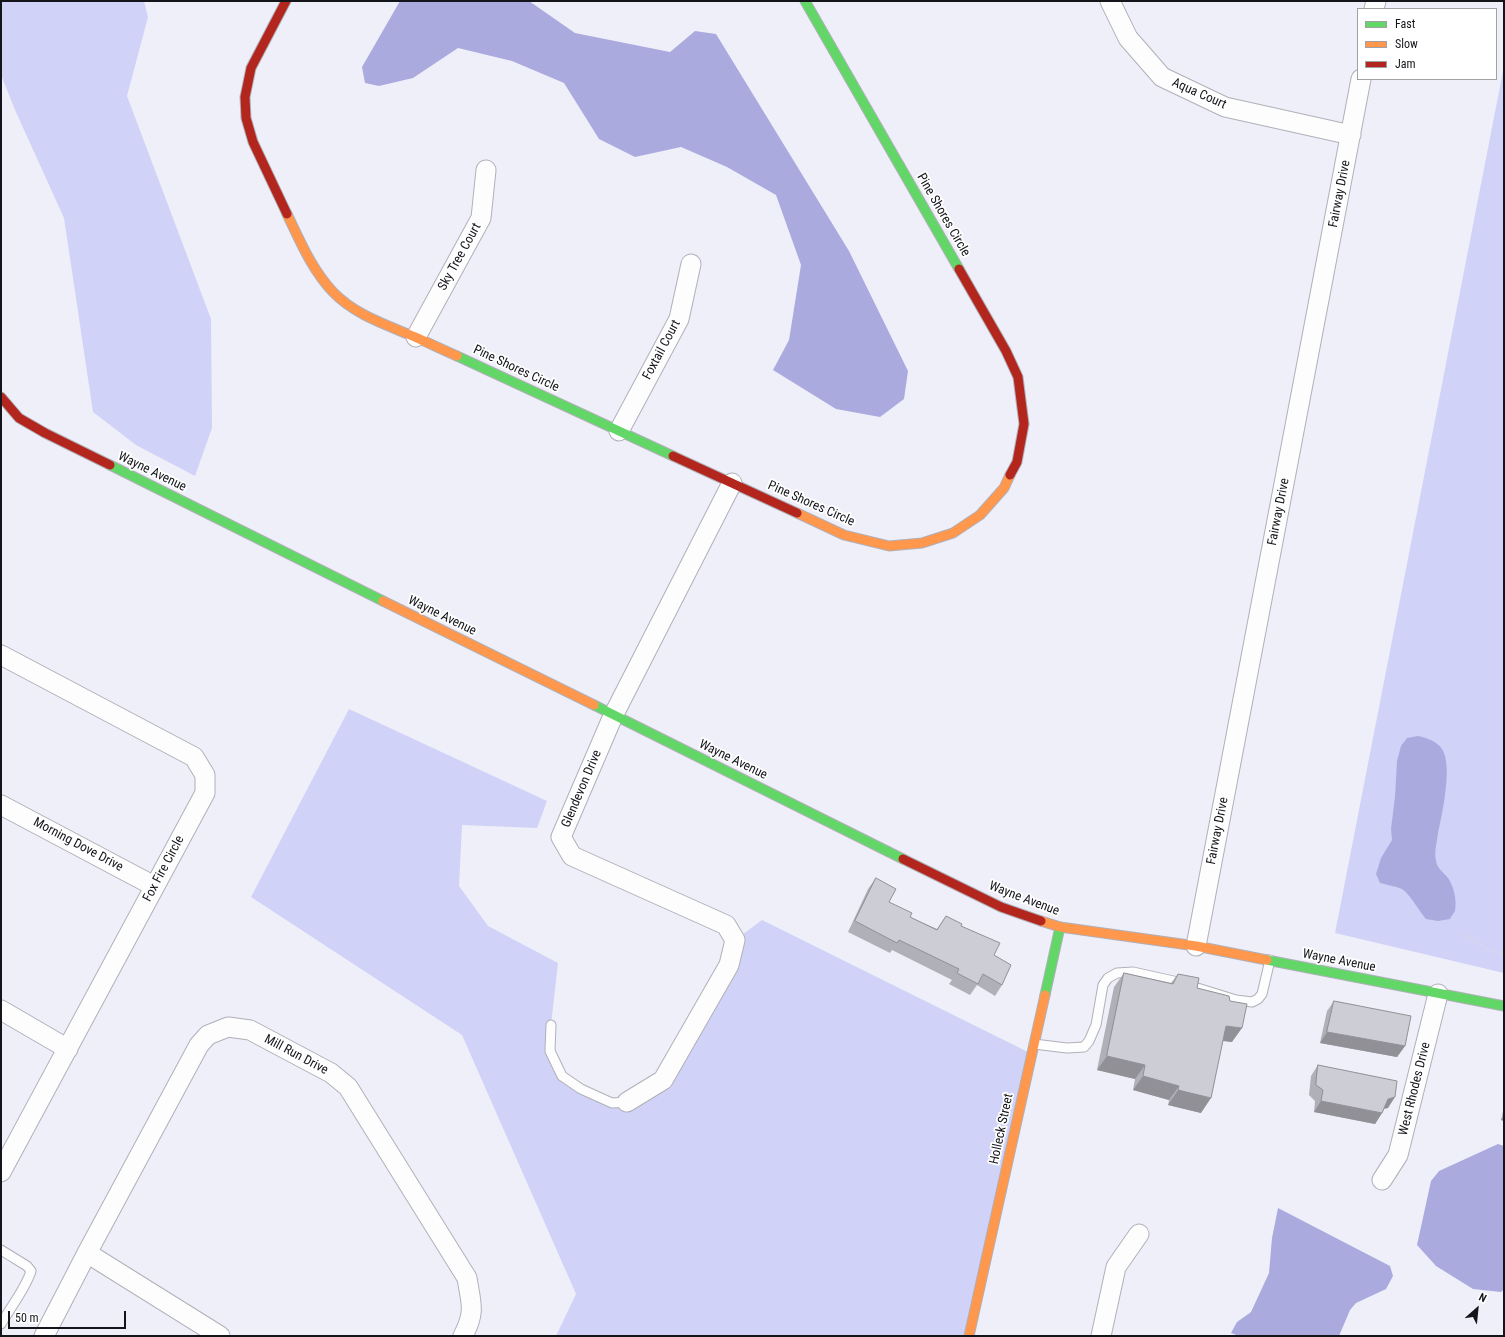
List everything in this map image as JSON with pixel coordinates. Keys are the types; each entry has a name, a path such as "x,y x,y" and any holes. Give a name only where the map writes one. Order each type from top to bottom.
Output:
{"street":[{"name":"Pine Shores Circle","path":"286,1 251,68 245,97 246,118 253,142 308,258 332,292 346,303 375,321 416,337 844,535 889,546 922,543 953,533 980,515 1004,488 1017,462 1024,424 1018,377 1006,351 804,1"},
{"name":"Aqua Court","path":"1110,1 1128,38 1162,76 1225,107 1351,135"},
{"name":"Fairway Drive","path":"1196,946 1361,80"},
{"name":"Sky Tree Court","path":"416,337 482,218 486,170"},
{"name":"Foxtail Court","path":"619,431 679,319 690,264"},
{"name":"Wayne Avenue","path":"1,397 19,418 45,433 613,716 1001,907 1060,927 1196,946 1504,1006"},
{"name":"Glendevon Drive","path":"627,1102 663,1080 730,966 735,940 726,925 572,856 561,838 613,716 732,483"},
{"name":"Fox Fire Circle","path":"1,656 194,757 205,775 206,792 1,1172"},
{"name":"Morning Dove Drive","path":"1,805 154,886"},
{"name":"Holleck Street","path":"969,1336 1060,927"},
{"name":"West Rhodes Drive","path":"1382,1180 1398,1155 1438,994"},
{"path":"1,1010 68,1050"},
{"name":"Mill Run Drive","path":"44,1336 87,1253 199,1046 208,1035 228,1027 250,1030 331,1073 348,1087 467,1278 472,1310 469,1324 463,1336"},
{"path":"1101,1336 1116,1267 1139,1234"},
{"path":"87,1253 220,1336"}],"lane":[{"path":"1034,1044 1067,1048 1084,1047 1089,1041 1096,1025 1103,985 1108,978 1117,973 1133,972 1178,982 1236,1000 1252,1002 1258,999 1262,994 1270,960"},
{"path":"551,1025 550,1051 562,1076 581,1089 612,1103 627,1102"},
{"path":"1,1250 27,1266 30,1271 26,1281 1,1324"}],"path":[{"path":"1463,934 1489,950 1504,953"}],"shaded area":[{"path":"1,1 144,1 148,17 127,96 211,319 212,428 195,476 136,445 93,412 64,218 15,110 1,75"},
{"path":"400,1 529,1 575,33 670,52 695,31 716,34 849,251 908,371 904,399 880,417 836,409 773,370 789,340 801,265 776,195 727,167 681,147 635,157 599,139 564,83 512,61 458,48 413,78 379,86 365,83 362,67"},
{"path":"1504,66 1504,973 1335,933"},
{"path":"349,709 547,801 537,828 462,825 459,886 488,926 558,963 551,1025 550,1051 562,1076 612,1103 663,1080 735,940 762,920 1032,1054 973,1336 556,1336 576,1294 462,1035 251,897"},
{"path":"1418,736 1432,740 1440,746 1445,756 1447,766 1446,790 1436,843 1435,858 1438,866 1452,885 1456,907 1450,919 1438,921 1426,919 1405,891 1380,883 1376,874 1381,858 1392,840 1391,829 1397,761 1401,746 1407,738"},
{"path":"1498,1144 1504,1146 1504,1289 1501,1292 1473,1289 1436,1266 1417,1245 1431,1181 1439,1171"},
{"path":"1278,1208 1390,1266 1393,1276 1386,1289 1356,1303 1350,1310 1339,1336 1239,1336 1231,1333 1237,1322 1251,1312 1269,1273 1272,1238"}],"building":[{"path":"876,878 896,889 889,902 912,913 910,917 937,930 946,916 962,924 961,926 1000,943 994,955 1011,965 1002,985 983,974 978,984 957,973 959,969 899,940 897,943 855,921"},
{"path":"1124,973 1173,984 1178,974 1199,978 1197,988 1229,996 1230,1001 1247,1004 1242,1028 1226,1026 1211,1098 1178,1090 1179,1086 1143,1076 1145,1065 1107,1056"},
{"path":"1334,1001 1411,1016 1405,1046 1327,1032"},
{"path":"1318,1065 1397,1081 1395,1097 1388,1099 1382,1113 1321,1101 1323,1090 1316,1085"}],"traffic: fast":[{"path":"805,1 959,269"},
{"path":"457,356 673,456"},
{"path":"110,465 383,601"},
{"path":"594,705 903,859"},
{"path":"1045,995 1060,927"},
{"path":"1267,960 1504,1006"}],"traffic: slow":[{"path":"287,214 313,265 333,292 342,300 372,319 457,356"},
{"path":"797,513 844,535 889,546 922,543 953,533 980,515 1004,488 1010,475"},
{"path":"383,601 594,705"},
{"path":"1041,921 1060,927 1196,946 1267,960"},
{"path":"969,1336 1045,995"}],"traffic: jam":[{"path":"286,1 251,68 245,97 246,118 253,142 287,214"},
{"path":"959,269 1006,351 1018,377 1024,424 1017,462 1010,475"},
{"path":"1,397 19,418 45,433 110,465"},
{"path":"673,456 797,513"},
{"path":"903,859 1001,907 1041,921"}]}
